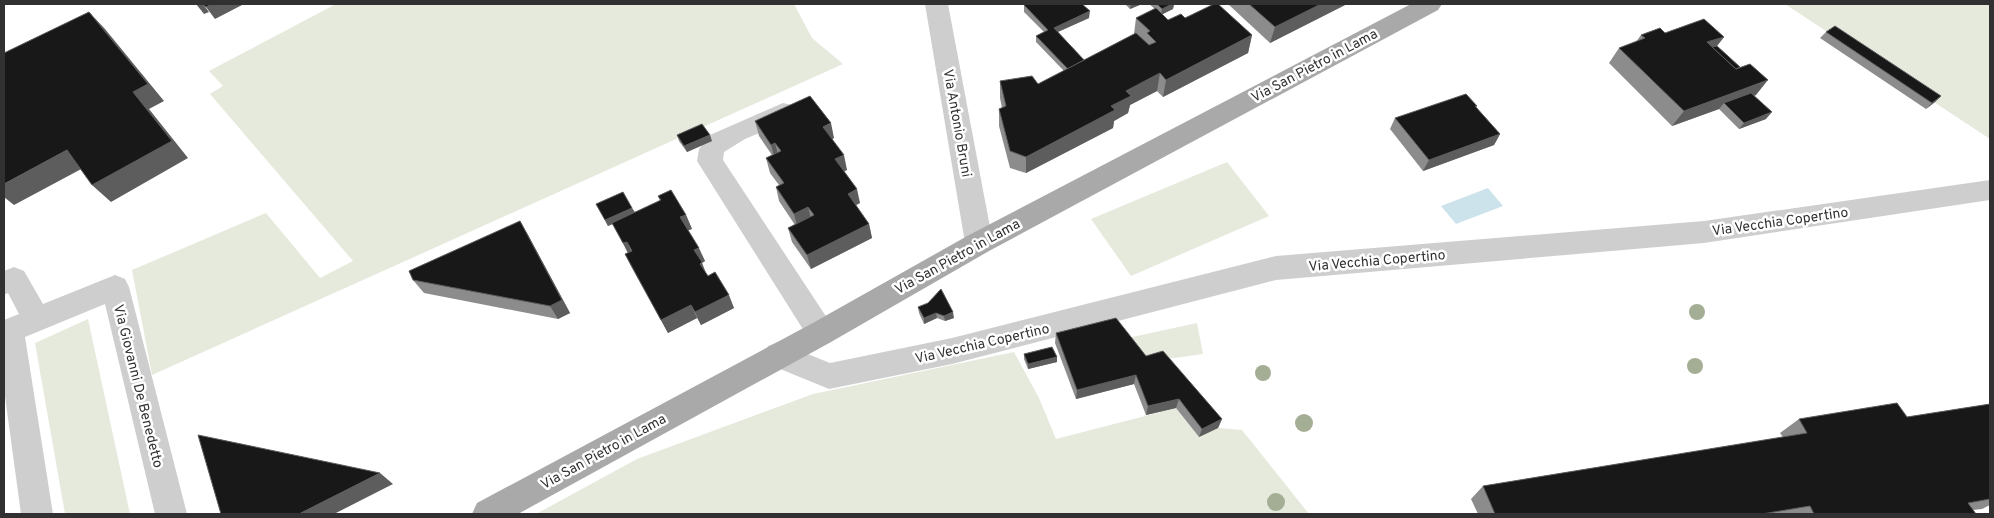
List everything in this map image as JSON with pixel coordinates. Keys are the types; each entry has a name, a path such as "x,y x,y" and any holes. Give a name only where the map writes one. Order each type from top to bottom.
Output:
{"main road":[{"name":"Via San Pietro in Lama","path":"488,514 778,356 979,243 1430,4"}],"street":[{"name":"Via Antonio Bruni","path":"936,4 979,243"},
{"path":"783,112 720,141 710,153 710,161 821,332"},
{"name":"Via Vecchia Copertino","path":"778,356 829,376 952,351 1276,268 1704,232 1990,190"},
{"path":"4,284 14,279 37,319"},
{"name":"Via Giovanni De Benedetto","path":"36,514 10,330 115,287 171,514"}],"shaded area":[{"path":"336,4 794,4 812,38 843,64 152,375 132,270 266,213 320,278 353,261 210,94 223,86 209,71"},
{"path":"1785,4 1990,4 1990,139"},
{"path":"1227,162 1269,216 1131,276 1091,219"},
{"path":"88,319 130,514 65,514 35,343"},
{"path":"1197,323 1203,354 1160,360 1144,365 1123,339"},
{"path":"1014,352 1039,398 1056,439 1176,408 1199,437 1218,428 1242,430 1309,514 536,514 637,459 813,394"}],"water":[{"path":"1488,188 1503,206 1456,224 1441,206"}],"building":[{"path":"1082,4 1090,11 1054,28 1084,60 1068,69 1036,36 1048,30 1024,5"},
{"path":"1157,4 1172,4 1162,9"},
{"path":"1214,4 1218,4 1252,35 1166,80 1160,73 1126,91 1131,96 1111,106 1115,110 1026,157 1010,151 999,109 1006,106 1000,81 1032,76 1038,84 1136,33 1149,45 1156,42 1147,33 1150,31 1136,18 1156,8 1168,20 1181,14 1185,18"},
{"path":"1249,4 1321,4 1275,27"},
{"path":"89,12 148,84 133,92 172,141 92,185 67,150 4,184 4,53"},
{"path":"1704,19 1724,37 1707,42 1736,69 1750,64 1768,80 1684,111 1619,48 1645,38 1641,35 1660,28 1665,33"},
{"path":"1835,26 1941,96 1932,103 1826,32"},
{"path":"1717,46 1740,67 1736,69 1712,47"},
{"path":"1751,93 1772,112 1744,123 1724,103"},
{"path":"1466,94 1500,134 1429,160 1395,118"},
{"path":"810,96 831,123 823,127 844,155 835,159 857,189 848,194 869,224 807,255 788,228 814,215 808,207 794,214 776,187 784,183 766,158 781,151 775,143 771,145 755,121"},
{"path":"702,124 710,135 684,146 677,135"},
{"path":"671,190 686,215 680,217 699,248 694,250 702,262 700,264 708,276 715,272 729,295 695,312 691,305 661,320 625,254 632,251 627,242 623,243 612,223 661,200 658,196"},
{"path":"623,192 632,208 605,220 596,204"},
{"path":"520,221 562,300 550,306 413,280 409,271"},
{"path":"941,289 953,312 944,316 936,313 924,318 918,307 928,303"},
{"path":"1116,318 1146,356 1163,351 1222,419 1202,429 1179,399 1148,406 1136,375 1077,390 1056,333"},
{"path":"1052,347 1057,357 1028,364 1024,354"},
{"path":"1897,403 1907,417 1990,404 1990,499 1968,503 1976,514 1814,514 1810,506 1762,514 1495,514 1483,486 1807,433 1799,419"},
{"path":"198,435 380,473 299,514 221,514"}]}
